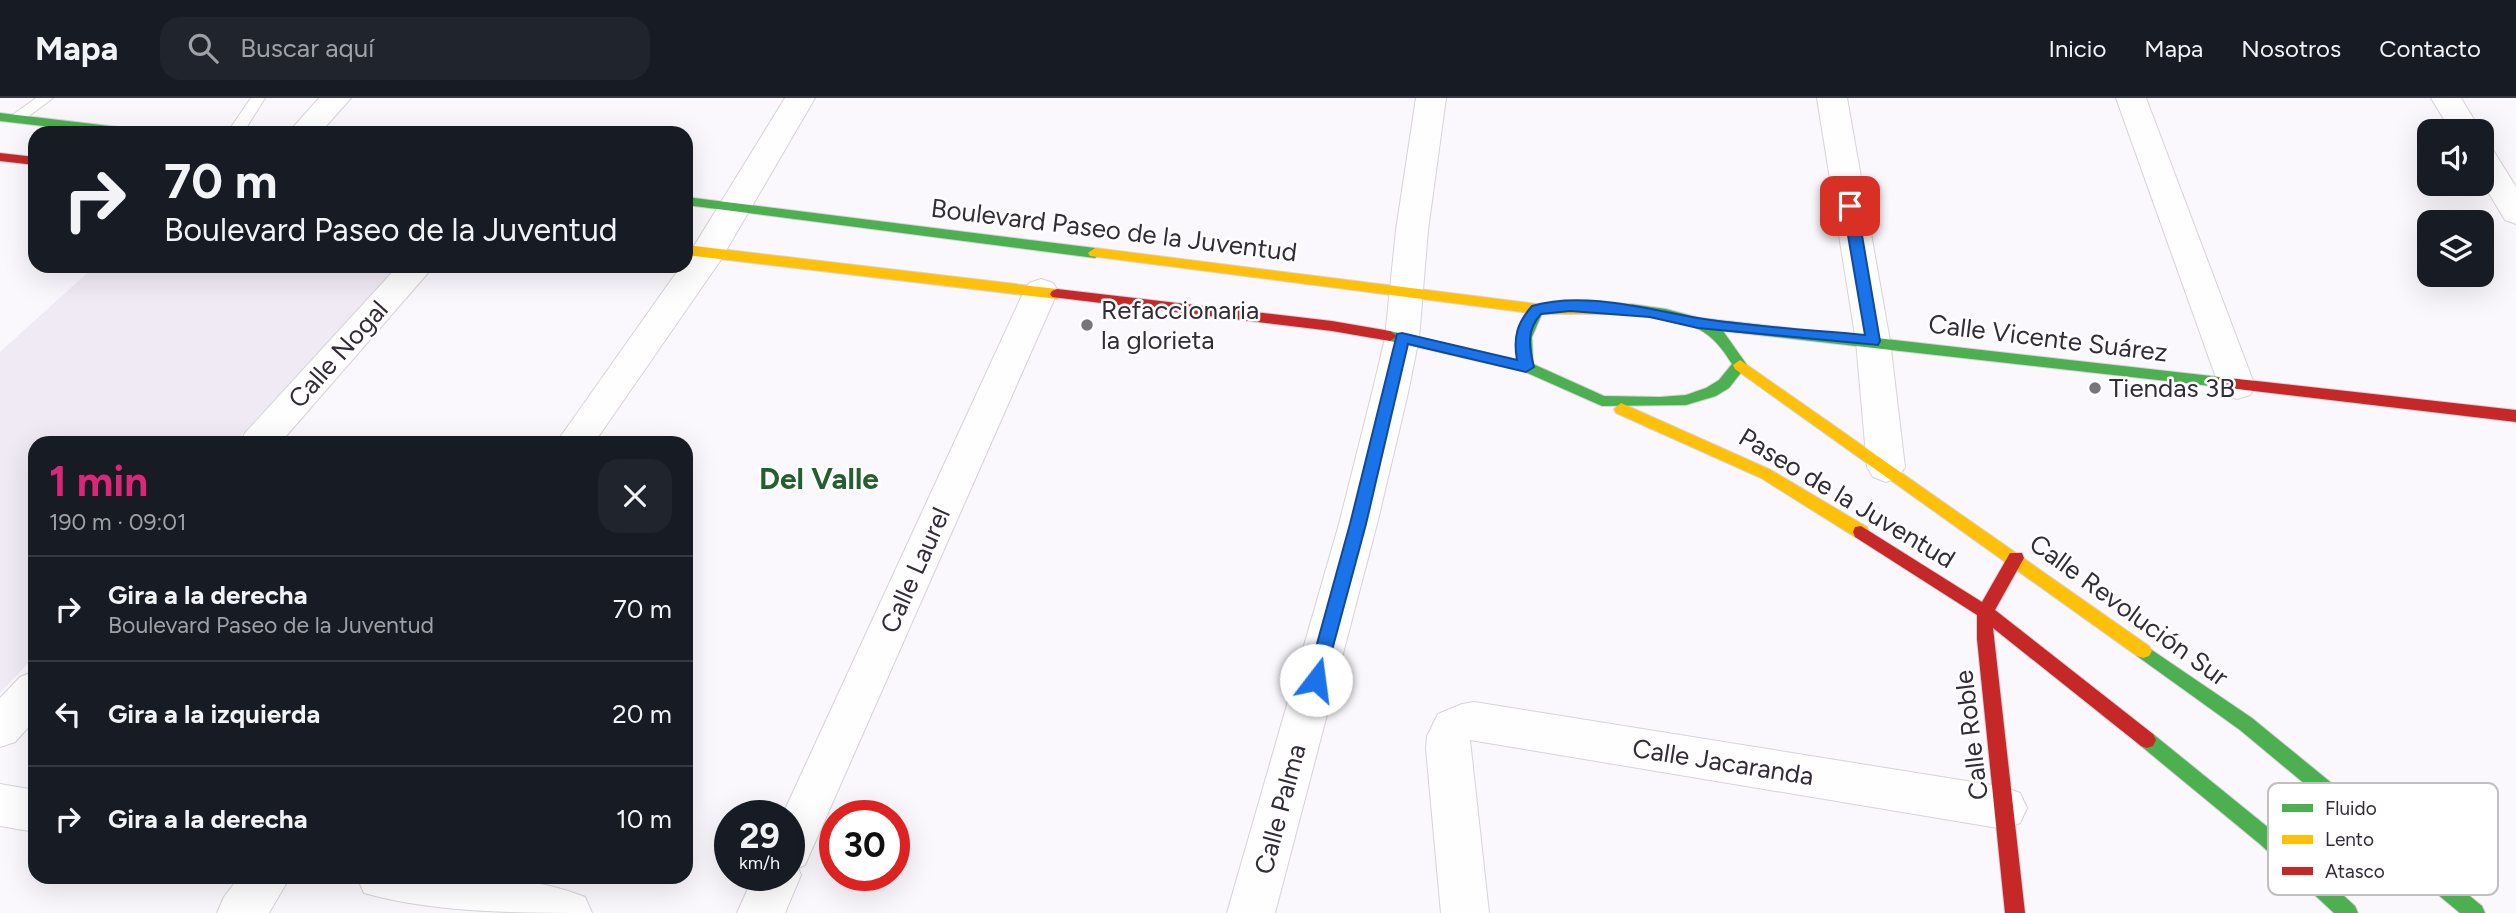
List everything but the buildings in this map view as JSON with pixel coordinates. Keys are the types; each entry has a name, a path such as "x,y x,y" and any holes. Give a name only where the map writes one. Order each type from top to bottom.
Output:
{"main road":[{"path":"8,118 76,126"},
{"path":"0,157 28,160"},
{"name":"Boulevard Paseo de la Juventud","path":"693,202 1537,309 1570,306 1650,312 1698,323"},
{"path":"697,252 1332,326 1402,338 1526,367 1521,344 1526,321 1537,309"},
{"name":"Calle Vicente Suárez","path":"1698,323 2516,416"},
{"name":"Calle Revolución Sur","path":"1698,323 1724,340 1740,365 2246,724 2317,783"},
{"path":"1602,401 1686,400 1711,392 1724,384 1740,365"},
{"name":"Paseo de la Juventud","path":"1526,367 1766,474 1816,503 1985,612"},
{"path":"2015,558 1985,612 2173,760 2268,839"},
{"name":"Calle Roble","path":"1985,612 1988,681 2015,913"},
{"path":"2329,895 2348,913"},
{"name":"Calle Revolución Sur","path":"2453,895 2475,913"}],"street":[{"path":"310,126 336,98"},
{"path":"697,252 735,208 800,98"},
{"name":"Calle Palma","path":"1251,913 1358,524 1402,338 1412,230 1431,98"},
{"path":"1832,98 1873,341 1886,467"},
{"path":"2131,98 2237,386"},
{"path":"2446,98 2459,119"},
{"path":"2494,177 2516,213"},
{"name":"Calle Nogal","path":"264,436 411,273"},
{"path":"579,436 683,273"},
{"name":"Calle Laurel","path":"805,814 1041,291"},
{"path":"0,729 28,698"},
{"name":"Calle Jacaranda","path":"1465,913 1448,736 1453,726 1461,722 2004,808"},
{"path":"0,805 28,810"},
{"path":"241,913 262,884"},
{"path":"417,884 568,913"},
{"path":"761,913 771,891"}],"lane":[{"path":"8,118 46,98"},
{"path":"240,126 258,98"}],"shaded area":[{"path":"87,273 392,273 240,436 28,436 28,663 0,693 0,352"}],"traffic: fast":[{"path":"0,117 76,126"},
{"path":"693,202 1095,253"},
{"path":"1537,309 1525,337 1526,367 1602,401 1686,400 1711,392 1724,384 1740,365 1721,337 1702,324 1631,309"},
{"path":"1698,323 2220,382"},
{"path":"1390,336 1526,367"},
{"path":"2143,651 2246,724 2317,783"},
{"path":"2147,740 2268,839"},
{"path":"2329,895 2348,913"},
{"path":"2453,895 2475,913"}],"traffic: slow":[{"path":"693,251 1057,294"},
{"path":"1095,253 1537,309 1631,309"},
{"path":"1740,365 2143,651"},
{"path":"1621,409 1766,474 1861,532"}],"traffic: jam":[{"path":"0,157 28,160"},
{"path":"1057,294 1332,326 1390,336"},
{"path":"2220,382 2516,416"},
{"path":"1861,532 1985,612 2147,740"},
{"path":"2015,913 1985,639 1985,612 2016,558"}],"place":[{"name":"Refaccionaria la glorieta","path":"1087,325"},
{"name":"Tiendas 3B","path":"2095,388"}],"district":[{"name":"Del Valle","path":"819,478"}],"route":[{"path":"1316,680 1358,524 1402,338 1526,367 1521,344 1526,321 1537,309 1570,306 1650,312 1698,323 1873,341 1850,206"}]}
